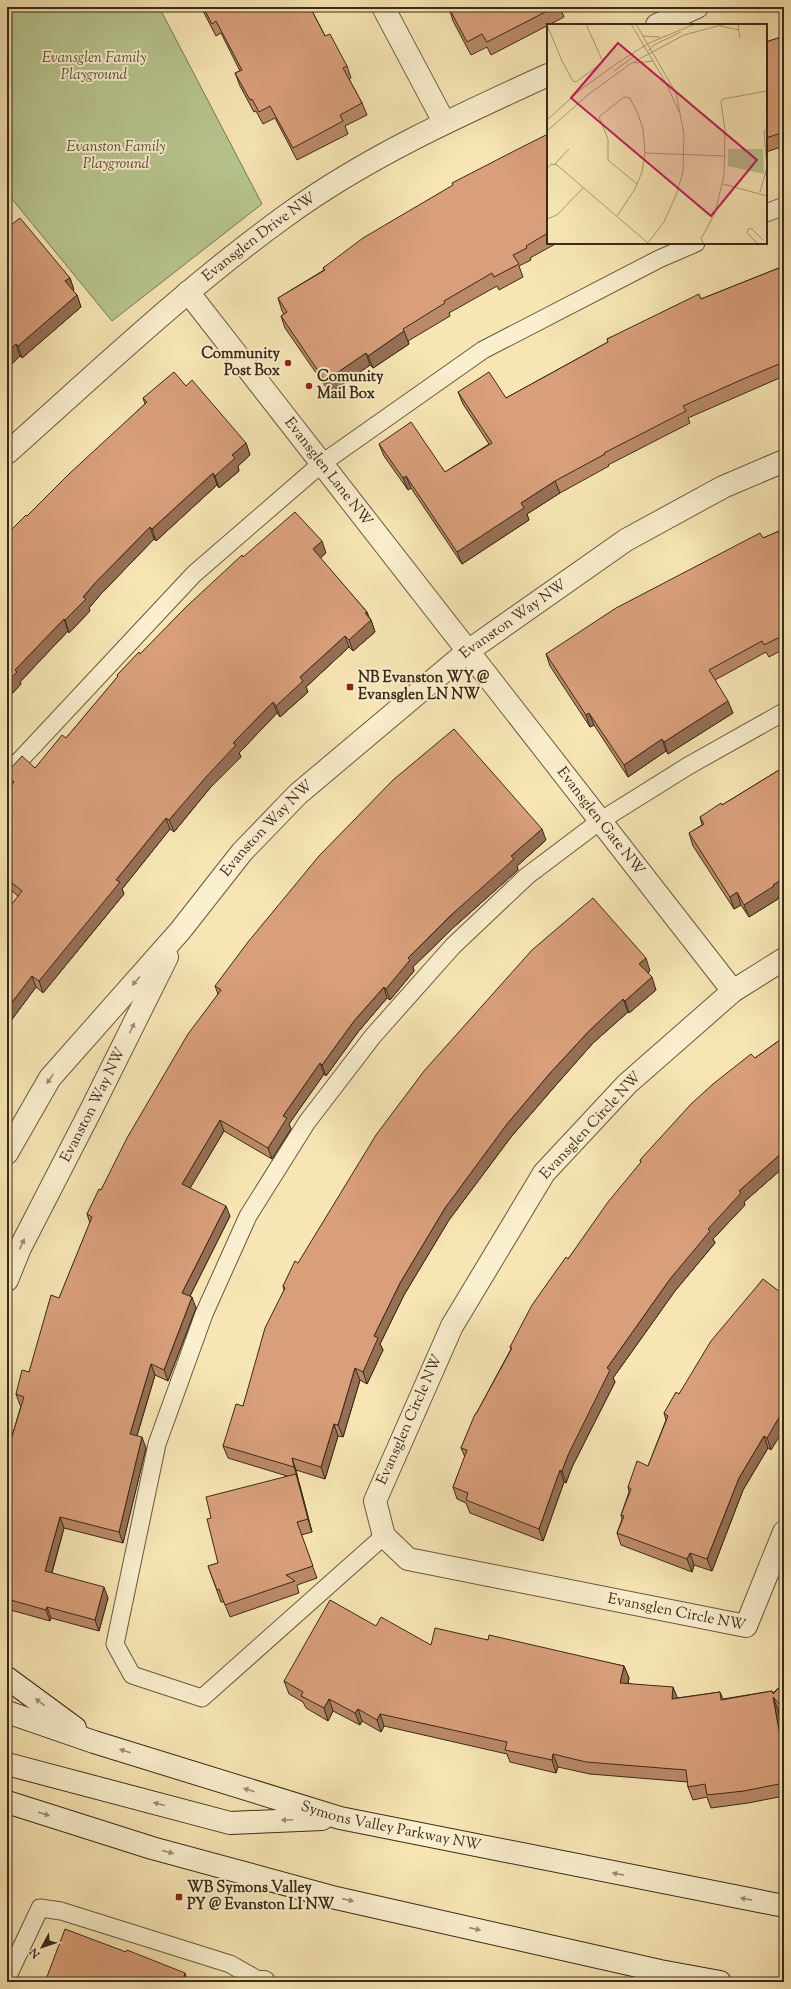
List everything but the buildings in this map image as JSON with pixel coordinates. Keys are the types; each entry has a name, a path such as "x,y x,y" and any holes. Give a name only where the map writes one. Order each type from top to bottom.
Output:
{"street":[{"path":"383,7 444,122"},
{"path":"659,24 697,7"},
{"name":"Evansglen Drive NW","path":"7,453 188,292 287,215 354,172 444,122 547,75"},
{"name":"Evansglen Lane NW","path":"188,292 468,651"},
{"name":"Evanston Way NW","path":"7,1153 50,1078 180,931 242,852 298,794 468,651 626,540 723,487 784,461"},
{"name":"Evansglen Gate NW","path":"468,651 733,991"},
{"name":"Evanston Way NW","path":"7,1280 20,1248 180,931"},
{"name":"Evansglen Circle NW","path":"784,959 733,991 627,1084 544,1173 452,1326 413,1411 375,1501 384,1536 408,1560 746,1626 784,1532"},
{"path":"7,1678 94,1742"},
{"name":"Symons Valley Parkway NW","path":"7,1712 94,1742 340,1818 784,1906"},
{"path":"7,1764 230,1823 340,1818"},
{"path":"7,1802 152,1848 336,1898 660,1971 720,1982"}],"lane":[{"path":"767,213 784,206"},
{"path":"7,774 194,574 321,464 483,350 659,259 694,244"},
{"path":"384,1536 202,1698 132,1675 115,1644 157,1444 204,1314 248,1216 307,1122 373,1036 453,946 527,876 600,821 688,766 784,712"},
{"path":"7,1978 40,1908 61,1911 230,1964 261,1982"}],"green space":[{"name":"Evanston Family Playground","path":"7,7 159,7 262,204 112,321 7,193"}],"place":[{"name":"Community Post Box","path":"288,363"},
{"name":"Comunity Mail Box","path":"309,386"},
{"name":"NB Evanston WY @ Evansglen LN NW","path":"350,687"},
{"name":"WB Symons Valley PY @ Evanston LI NW","path":"179,1897"}],"park label":[{"name":"Evansglen Family Playground","path":"94,66"}]}
